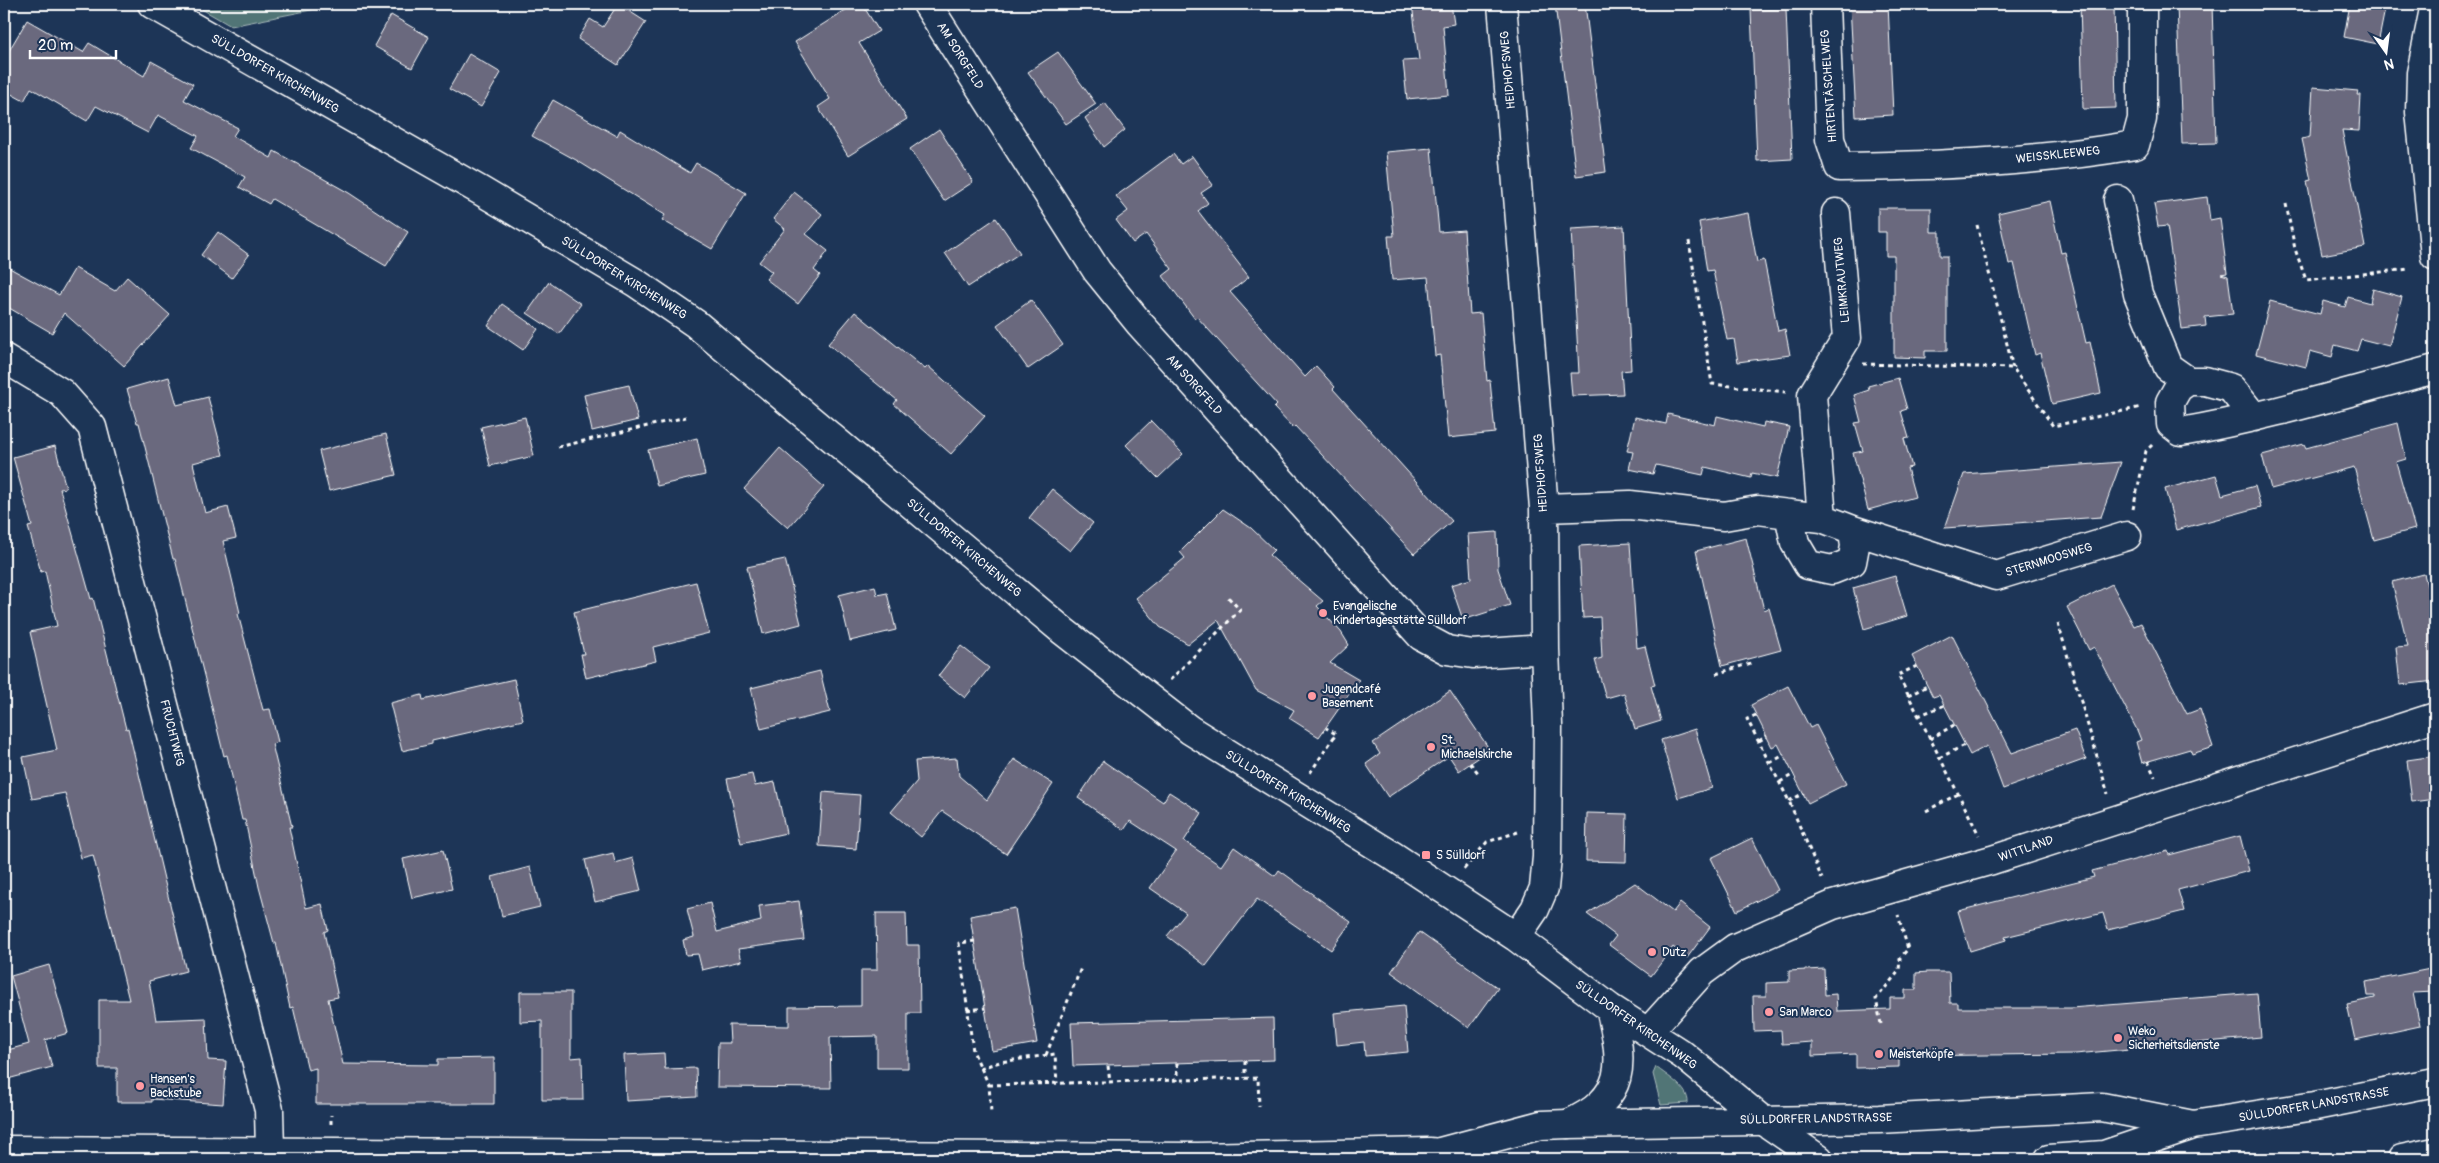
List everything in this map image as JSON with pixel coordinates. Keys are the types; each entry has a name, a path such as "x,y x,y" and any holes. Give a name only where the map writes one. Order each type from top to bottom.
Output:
{"street":[{"name":"SÜLLDORFER KIRCHENWEG","path":"152,4 482,191 636,283 696,324 1056,625 1190,730 1445,890 1516,937 1610,1008 1683,1055 1761,1120 1819,1159"},
{"name":"AM SORGFELD","path":"927,4 1097,270 1140,324 1421,636 1447,650 1473,654 1545,649"},
{"name":"HEIDHOFSWEG","path":"1502,4 1544,508 1545,649 1548,725 1548,824 1544,888 1535,909 1516,937"},
{"name":"HIRTENTÄSCHELWEG","path":"1825,4 1830,139 1839,167"},
{"name":"WEISSKLEEWEG","path":"1839,167 1914,166 2063,156 2135,145 2142,119 2142,4"},
{"path":"2425,262 2428,112 2420,72 2435,4"},
{"path":"2118,200 2138,294 2168,367 2188,381 2204,382 2231,388 2254,417"},
{"name":"LEIMKRAUTWEG","path":"1812,395 1847,338 1836,213"},
{"name":"FRUCHTWEG","path":"4,358 62,393 92,427 269,1110 270,1151"},
{"path":"2188,381 2178,388 2171,413 2181,432 2254,417 2435,369"},
{"path":"1812,395 1822,518"},
{"path":"1544,508 1630,505 1724,516 1758,510 1822,518 1853,530 1855,546 1852,562 1832,570 1808,566 1795,543 1789,514"},
{"name":"STERNMOOSWEG","path":"1853,530 1996,576 2127,536"},
{"name":"WITTLAND","path":"1648,1032 1702,972 1735,948 1833,905 1992,860 2116,818 2435,717"},
{"path":"1568,1124 1586,1116 1603,1103 1615,1082 1619,1050 1610,1008"},
{"name":"SÜLLDORFER LANDSTRASSE","path":"2049,1159 2104,1155 2193,1125 2315,1106 2435,1082"},
{"name":"SÜLLDORFER LANDSTRASSE","path":"4,1150 32,1154 220,1155 270,1151 1004,1158 1198,1157 1440,1152 1541,1125 1568,1124 1879,1119 2102,1107 2193,1125"},
{"name":"SÜLLDORFER KIRCHENWEG","path":"1761,1120 1784,1159"},
{"name":"SÜLLDORFER LANDSTRASSE","path":"1440,1152 1467,1159"},
{"path":"2402,1159 2435,1152"}],"path":[{"path":"2286,204 2295,249 2306,280 2425,262"},
{"path":"1977,225 2013,368 2053,426 2171,413"},
{"path":"1689,240 1712,384 1812,395"},
{"path":"1831,365 2013,368"},
{"path":"2127,536 2146,451 2171,413"},
{"path":"558,448 686,416"},
{"path":"1150,700 1240,610 1228,597"},
{"path":"2058,623 2116,818"},
{"path":"1716,674 1751,663"},
{"path":"1917,666 1898,676 1992,860"},
{"path":"1908,696 1928,686"},
{"path":"1918,716 1945,705"},
{"path":"1756,715 1747,719 1789,801 1833,905"},
{"path":"1930,739 1954,725"},
{"path":"1295,797 1336,734 1326,728"},
{"path":"1759,741 1767,736"},
{"path":"1940,758 1965,745"},
{"path":"1770,763 1784,755"},
{"path":"2148,761 2151,769"},
{"path":"1470,763 1480,775"},
{"path":"1780,782 1794,774"},
{"path":"1789,801 1804,793"},
{"path":"1926,811 1958,794"},
{"path":"1445,890 1488,842 1548,824"},
{"path":"1881,1024 1876,999 1899,971 1900,958 1908,949 1891,888"},
{"path":"975,941 959,943 973,1051 989,1084 991,1112"},
{"path":"1046,1055 1081,968"},
{"path":"967,1010 985,1008"},
{"path":"980,1068 1000,1062 1055,1054 1057,1083"},
{"path":"1245,1061 1245,1078"},
{"path":"1177,1063 1178,1080"},
{"path":"1108,1066 1110,1082"},
{"path":"989,1084 1258,1078 1259,1106"},
{"path":"331,1114 331,1125"}],"green space":[{"path":"193,4 341,4 231,26"},
{"path":"1656,1067 1681,1087 1685,1092 1688,1103 1661,1105 1653,1074"}],"building":[{"path":"618,4 646,22 618,65 578,39 590,19 603,27"},
{"path":"855,4 862,4 879,31 859,43 907,119 848,156 818,107 830,99 795,42"},
{"path":"1412,4 1451,4 1454,24 1443,26 1449,95 1407,99 1403,61 1419,60"},
{"path":"1555,4 1585,4 1606,172 1576,176"},
{"path":"1850,4 1888,4 1893,115 1856,117"},
{"path":"2080,4 2114,4 2116,108 2083,109"},
{"path":"2177,4 2212,4 2216,143 2182,144"},
{"path":"2350,4 2386,4 2378,44 2344,37"},
{"path":"1786,9 1792,159 1757,161 1751,10"},
{"path":"391,15 429,37 412,68 374,46"},
{"path":"27,20 83,52 89,43 144,76 151,61 193,84 184,100 238,128 233,136 271,158 274,151 349,193 408,232 386,266 272,199 269,204 239,187 245,177 191,148 198,136 158,115 148,133 96,106 87,121 31,88 24,101 4,90 4,59"},
{"path":"1058,52 1096,104 1066,124 1028,72"},
{"path":"469,54 501,73 481,107 449,89"},
{"path":"2313,87 2358,91 2357,95 2361,95 2359,131 2342,130 2365,247 2322,255 2307,181 2311,180 2302,139 2310,137"},
{"path":"553,100 617,136 620,130 690,173 696,163 746,193 712,249 662,220 665,215 576,160 532,136"},
{"path":"1105,103 1125,130 1104,147 1085,118"},
{"path":"939,129 973,182 944,201 910,149"},
{"path":"1431,148 1439,232 1464,230 1470,314 1481,313 1487,381 1490,380 1495,433 1448,438 1440,355 1435,356 1428,277 1392,280 1388,236 1394,236 1386,152"},
{"path":"1173,154 1181,164 1192,156 1213,185 1201,193 1208,203 1198,211 1249,277 1230,292 1305,377 1316,366 1335,387 1333,389 1452,521 1414,554 1295,426 1293,428 1274,408 1277,405 1197,317 1195,319 1163,276 1172,269 1146,234 1133,243 1116,220 1128,211 1116,196"},
{"path":"794,192 822,214 806,234 828,251 814,270 820,275 798,304 766,279 772,272 759,262 785,229 773,219"},
{"path":"2207,197 2210,220 2220,218 2227,273 2221,274 2228,276 2233,314 2205,317 2206,326 2182,329 2167,226 2158,227 2154,204"},
{"path":"2050,201 2061,253 2065,252 2086,343 2090,342 2101,393 2052,404 2040,353 2035,355 2014,263 2009,264 1998,213"},
{"path":"1878,208 1931,208 1931,232 1940,232 1940,256 1947,256 1947,351 1925,351 1925,358 1894,357 1894,256 1886,256 1886,232 1878,232"},
{"path":"1748,213 1757,262 1764,260 1778,331 1785,329 1790,355 1738,362 1734,339 1727,340 1713,270 1707,271 1699,222"},
{"path":"996,218 1020,253 968,287 945,253"},
{"path":"1624,226 1631,370 1621,371 1623,394 1572,396 1570,373 1579,373 1571,229"},
{"path":"218,232 249,255 232,278 201,255"},
{"path":"4,265 59,295 75,268 115,291 127,277 170,315 124,366 64,313 52,333 4,305"},
{"path":"549,282 581,304 559,334 527,313"},
{"path":"2373,289 2402,297 2389,346 2361,339 2357,351 2335,345 2332,357 2310,351 2306,367 2256,354 2270,301 2320,314 2323,301 2345,307 2348,297 2370,303"},
{"path":"1031,300 1063,345 1028,369 997,325"},
{"path":"502,304 538,329 523,350 488,326"},
{"path":"855,312 925,369 928,366 985,416 951,454 894,404 897,400 828,344"},
{"path":"169,377 177,405 208,397 223,455 193,463 205,513 228,507 236,538 223,541 240,613 238,614 263,710 270,709 278,742 272,744 292,827 289,827 306,908 322,904 328,930 324,932 338,997 328,999 343,1064 438,1065 438,1059 494,1058 494,1104 316,1104 316,1068 308,1070 293,1007 290,1008 276,943 274,943 259,887 245,820 242,820 227,755 224,756 175,559 173,559 139,423 137,423 127,389"},
{"path":"1898,378 1907,409 1901,411 1909,438 1904,439 1912,467 1907,468 1915,497 1868,510 1853,453 1863,451 1855,423 1861,422 1854,395 1869,390 1868,386"},
{"path":"629,385 638,420 592,431 584,395"},
{"path":"1668,414 1715,425 1717,416 1763,427 1764,422 1789,427 1777,478 1752,473 1751,478 1705,467 1703,475 1656,465 1653,474 1629,469 1633,452 1627,451 1635,417 1666,424"},
{"path":"525,417 534,456 490,466 481,427"},
{"path":"1151,421 1183,454 1158,478 1126,445"},
{"path":"2398,423 2406,459 2396,462 2415,529 2374,540 2354,467 2271,489 2262,455 2304,444 2306,448"},
{"path":"386,434 396,475 329,491 319,451"},
{"path":"697,438 705,475 657,486 648,450"},
{"path":"55,446 66,488 60,489 91,599 93,598 126,729 128,728 186,971 149,981 156,1020 206,1018 208,1060 226,1061 223,1104 152,1099 152,1102 117,1102 117,1068 99,1068 99,1000 129,1000 93,855 81,858 65,793 32,799 23,757 57,750 30,632 57,626 45,571 41,572 28,527 32,526 13,457"},
{"path":"780,448 824,487 788,528 744,489"},
{"path":"2121,462 2101,517 1945,528 1964,474"},
{"path":"2216,475 2222,495 2255,486 2261,507 2176,530 2165,489"},
{"path":"1052,489 1093,523 1070,551 1029,518"},
{"path":"1223,509 1251,528 1274,550 1269,555 1323,601 1317,606 1341,632 1349,645 1330,663 1359,680 1319,737 1289,718 1294,710 1256,690 1218,620 1188,644 1160,627 1136,598 1185,558 1180,552"},
{"path":"1497,532 1498,569 1510,605 1463,620 1451,585 1471,579 1468,534"},
{"path":"1746,538 1764,610 1769,608 1781,650 1722,666 1696,551"},
{"path":"1630,543 1637,648 1645,646 1655,685 1651,686 1661,721 1635,729 1624,693 1606,698 1595,660 1602,658 1600,617 1583,618 1579,546"},
{"path":"785,559 801,624 763,634 747,567"},
{"path":"2424,574 2435,615 2435,681 2400,685 2396,647 2408,646 2392,582"},
{"path":"1895,576 1907,616 1864,629 1853,588"},
{"path":"696,582 709,633 653,647 656,661 586,678 581,654 584,654 574,612"},
{"path":"2112,584 2134,626 2141,623 2187,714 2200,709 2213,747 2192,754 2190,749 2142,763 2136,742 2141,740 2137,730 2094,647 2089,650 2067,607"},
{"path":"875,586 877,595 887,593 896,630 850,641 839,595"},
{"path":"1952,635 2012,753 2075,730 2086,759 2003,789 1987,746 1970,755 1939,695 1933,697 1912,656"},
{"path":"961,646 989,668 965,698 938,676"},
{"path":"820,671 830,712 761,729 751,688"},
{"path":"514,679 523,720 432,741 432,744 402,751 390,703 422,695 423,700"},
{"path":"1788,686 1810,728 1816,725 1846,784 1808,803 1778,744 1772,747 1751,705"},
{"name":"St. Michaelskirche","path":"1450,691 1490,750 1459,771 1449,756 1388,797 1366,764 1380,754 1373,743"},
{"path":"1695,729 1712,788 1678,798 1661,740"},
{"path":"2435,756 2435,799 2412,802 2407,760"},
{"path":"957,758 959,776 987,800 1014,759 1053,784 1006,854 942,811 921,837 891,812 917,781 915,761"},
{"path":"1103,761 1163,802 1169,792 1202,813 1184,841 1221,866 1234,847 1275,876 1279,870 1351,922 1331,950 1257,899 1206,966 1167,936 1186,913 1150,888 1176,851 1130,821 1124,830 1078,798"},
{"path":"752,774 755,786 775,782 786,833 741,843 727,779"},
{"path":"823,792 860,795 856,849 819,846"},
{"path":"1587,813 1627,814 1626,862 1586,861"},
{"path":"2240,836 2249,871 2178,890 2184,911 2108,930 2103,913 2005,937 2006,940 1970,951 1958,911 2094,877 2092,871 2168,851 2169,855"},
{"path":"1752,838 1778,890 1737,911 1711,858"},
{"path":"443,850 452,889 412,898 403,859"},
{"path":"613,853 615,863 633,858 641,891 595,902 585,860"},
{"path":"530,867 540,907 502,916 492,877"},
{"path":"1635,883 1673,912 1680,903 1710,927 1687,958 1673,947 1651,976 1609,945 1616,936 1587,914"},
{"path":"799,901 804,940 738,949 741,961 702,970 698,954 686,955 683,940 694,937 687,909 710,903 717,932 761,921 759,906"},
{"path":"1015,908 1037,1043 992,1051 970,916"},
{"path":"876,913 906,913 907,945 919,945 920,1013 908,1013 908,1068 877,1068 877,1036 830,1037 831,1088 717,1087 718,1043 730,1043 729,1025 789,1026 789,1007 861,1006 861,970 877,970"},
{"path":"1419,932 1498,988 1469,1028 1391,972"},
{"path":"49,965 68,1033 45,1040 52,1067 4,1080 4,1051 29,1044 11,976"},
{"path":"2435,968 2435,992 2413,993 2420,1026 2355,1040 2347,1004 2375,998 2375,996 2368,996 2366,982"},
{"path":"1824,969 1825,995 1836,994 1837,1011 1890,1009 1890,998 1905,998 1905,990 1916,990 1916,973 1928,972 1949,972 1950,1003 1958,1003 1958,1008 2071,1008 2257,993 2261,1037 2075,1054 1899,1056 1899,1067 1856,1068 1856,1054 1812,1056 1812,1042 1782,1044 1781,1030 1754,1031 1753,996 1766,996 1766,983 1789,982 1789,971"},
{"path":"520,992 571,992 571,1058 582,1057 583,1100 542,1100 542,1021 520,1022"},
{"path":"1404,1006 1408,1052 1365,1056 1364,1042 1337,1045 1334,1013"},
{"path":"1273,1018 1274,1060 1073,1066 1071,1023"},
{"path":"664,1053 665,1069 696,1068 697,1097 626,1101 624,1055"}],"place":[{"name":"Evangelische Kindertagesstätte Sülldorf","path":"1323,613"},
{"name":"Jugendcafé Basement","path":"1312,696"},
{"name":"St. Michaelskirche","path":"1431,747"},
{"name":"S Sülldorf","path":"1426,855"},
{"name":"Dutz","path":"1652,952"},
{"name":"San Marco","path":"1769,1012"},
{"name":"Weko Sicherheitsdienste","path":"2118,1038"},
{"name":"Meisterköpfe","path":"1879,1054"},
{"name":"Hansen's Backstube","path":"140,1086"}]}
